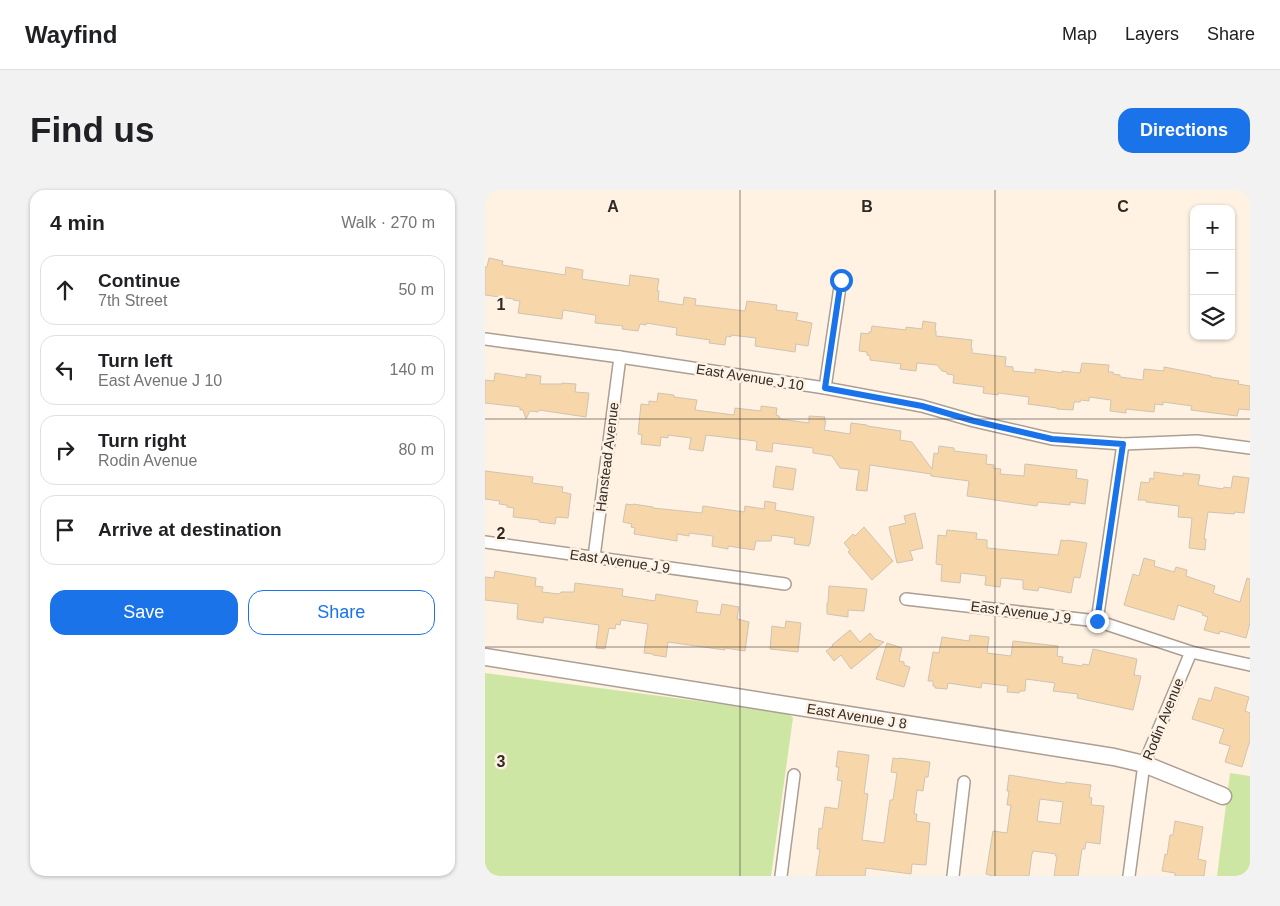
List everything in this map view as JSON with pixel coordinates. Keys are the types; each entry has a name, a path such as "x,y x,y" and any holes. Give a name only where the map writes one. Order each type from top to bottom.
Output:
{"street":[{"path":"825,388 841,280"},
{"name":"East Avenue J 10","path":"485,340 620,357 825,388 922,406 974,421 1052,439 1123,444 1197,441 1250,448"},
{"name":"Hanstead Avenue","path":"594,557 620,357"},
{"path":"1097,621 1123,444"},
{"name":"East Avenue J 9","path":"485,542 785,584"},
{"name":"East Avenue J 9","path":"907,599 1097,621 1191,652 1250,665"},
{"name":"Rodin Avenue","path":"1129,876 1144,764 1191,652"},
{"name":"East Avenue J 8","path":"485,657 1104,756 1144,764 1223,796"},
{"path":"781,876 795,776"},
{"path":"953,876 964,782"}],"green space":[{"path":"485,673 788,713 793,718 771,876 485,876"},
{"path":"1230,773 1250,776 1250,876 1217,876"}],"building":[{"path":"489,258 503,261 502,265 565,275 566,267 583,270 582,279 629,286 630,275 659,279 658,301 683,305 684,297 696,299 695,305 745,311 747,301 777,305 776,310 798,313 796,320 812,323 808,346 796,344 795,352 755,346 756,338 731,335 731,337 727,336 725,345 709,343 710,340 676,335 677,328 646,323 646,325 640,324 638,331 622,329 623,326 595,323 595,315 563,310 562,319 518,313 520,301 485,295 485,267 487,267"},
{"path":"923,321 936,323 936,336 972,340 972,353 1006,357 1005,366 1013,367 1013,371 1035,373 1035,369 1062,373 1062,371 1080,373 1082,363 1109,365 1108,372 1113,372 1113,374 1120,375 1120,377 1143,380 1144,369 1164,371 1164,367 1239,381 1238,384 1250,386 1250,410 1239,409 1237,416 1191,410 1192,406 1163,402 1163,405 1155,404 1154,412 1126,409 1126,413 1110,411 1111,400 1089,397 1089,401 1081,400 1080,402 1074,402 1073,410 1057,409 1028,404 1029,397 983,393 984,387 953,383 954,375 947,374 937,365 917,363 916,371 900,369 901,364 870,360 867,352 859,351 861,333 869,334 872,326 906,330 906,327 922,329"},
{"path":"495,373 526,378 526,374 541,376 540,384 576,384 575,392 589,393 586,417 539,410 538,412 530,411 526,419 520,407 485,403 485,380 494,381"},
{"path":"658,393 697,400 695,410 734,415 735,408 761,411 761,406 777,408 776,415 780,419 809,423 809,416 825,417 824,430 850,434 851,423 901,431 900,440 912,442 932,469 934,453 938,454 939,446 954,448 954,451 987,455 986,464 994,465 993,468 1001,469 1000,474 1024,476 1025,464 1077,470 1076,478 1088,480 1085,504 1070,502 1070,505 1038,502 1037,506 967,496 969,481 870,465 867,491 856,490 859,470 840,468 832,456 813,453 813,448 773,443 772,452 756,450 756,441 706,435 703,451 689,449 691,438 668,435 668,438 661,437 660,446 641,444 642,435 638,434 641,404 649,405 649,401 657,402"},
{"path":"776,466 796,469 793,490 773,487"},
{"path":"485,471 533,477 532,483 563,487 562,492 571,494 568,518 556,517 555,524 513,517 514,508 499,504 500,501 485,499"},
{"path":"1154,472 1183,476 1183,473 1200,475 1198,485 1223,489 1224,487 1231,488 1233,476 1249,478 1244,513 1208,512 1204,539 1206,539 1205,550 1189,548 1192,518 1178,517 1179,506 1138,500 1141,482 1149,483 1150,478 1154,479"},
{"path":"765,501 776,503 775,510 814,517 809,546 794,544 795,538 772,535 771,541 756,541 754,550 728,546 728,549 712,546 713,536 689,533 689,536 677,534 677,541 634,534 635,528 631,527 632,524 623,522 626,504 702,513 703,506 744,512 745,506 764,509"},
{"path":"915,513 923,548 910,551 913,560 897,563 889,527 906,523 904,516"},
{"path":"864,527 893,561 872,580 848,552 850,550 844,543"},
{"path":"947,530 977,533 976,539 987,540 987,548 1058,555 1061,540 1087,543 1080,578 1074,577 1071,593 1039,587 1038,591 1023,589 1023,580 1001,578 1000,587 985,585 986,576 961,573 960,583 941,581 942,565 936,564 938,535 946,536"},
{"path":"1144,558 1155,561 1154,566 1174,572 1176,567 1187,570 1186,576 1215,586 1213,593 1240,602 1247,578 1250,579 1250,623 1246,638 1220,631 1219,634 1204,630 1208,617 1202,615 1203,613 1178,605 1174,620 1124,605 1133,574 1139,576"},
{"path":"495,571 536,578 535,586 543,587 542,592 559,594 561,592 574,592 575,583 623,589 622,596 655,601 656,594 698,601 696,612 720,615 722,604 739,607 737,619 749,622 745,651 668,642 666,657 644,653 648,624 621,620 620,625 616,624 615,629 609,628 605,649 596,648 599,625 544,617 543,623 517,619 518,604 485,600 485,577 494,578"},
{"path":"829,586 867,589 864,611 848,610 848,617 827,614"},
{"path":"786,621 801,623 798,652 770,649 772,626 785,628"},
{"path":"850,630 860,642 870,633 875,639 884,642 851,669 841,655 834,661 826,651"},
{"path":"970,635 989,637 987,653 1011,656 1013,641 1058,646 1057,656 1063,657 1062,663 1082,666 1083,664 1089,665 1093,649 1137,659 1134,675 1141,676 1133,710 1077,698 1078,694 1053,691 1055,683 1026,679 1025,691 1020,691 1019,693 1007,692 1008,686 982,683 981,688 948,683 947,689 935,688 933,681 928,681 933,652 939,653 942,637 969,641"},
{"path":"887,643 902,648 899,661 904,662 904,665 910,667 904,687 876,679"},
{"path":"1215,687 1249,697 1245,711 1250,713 1250,740 1242,767 1225,762 1230,746 1219,743 1224,729 1192,719 1199,698 1211,701"},
{"path":"838,751 869,755 864,793 868,794 862,840 884,843 890,800 893,800 897,773 891,772 893,758 930,762 928,777 925,777 923,791 917,790 914,814 917,814 916,821 930,823 926,865 912,864 911,874 866,868 865,876 816,876 820,849 817,849 819,828 822,829 825,807 838,809 842,781 837,780 839,767 836,767"},
{"path":"1009,775 1065,784 1066,782 1091,785 1089,797 1092,798 1091,805 1104,806 1100,844 1086,842 1085,849 1082,849 1078,876 1054,876 1056,854 1033,851 1029,876 990,876 986,874 993,831 1007,833 1011,805 1007,805 1009,791 1007,791","holes":["1040,799 1063,802 1060,824 1037,821"]},
{"path":"1175,821 1203,827 1198,859 1206,861 1204,876 1175,876 1175,873 1162,871 1170,835 1173,835"}],"route":[{"path":"841,280 825,388 922,406 974,421 1052,439 1123,444 1097,621"}]}
